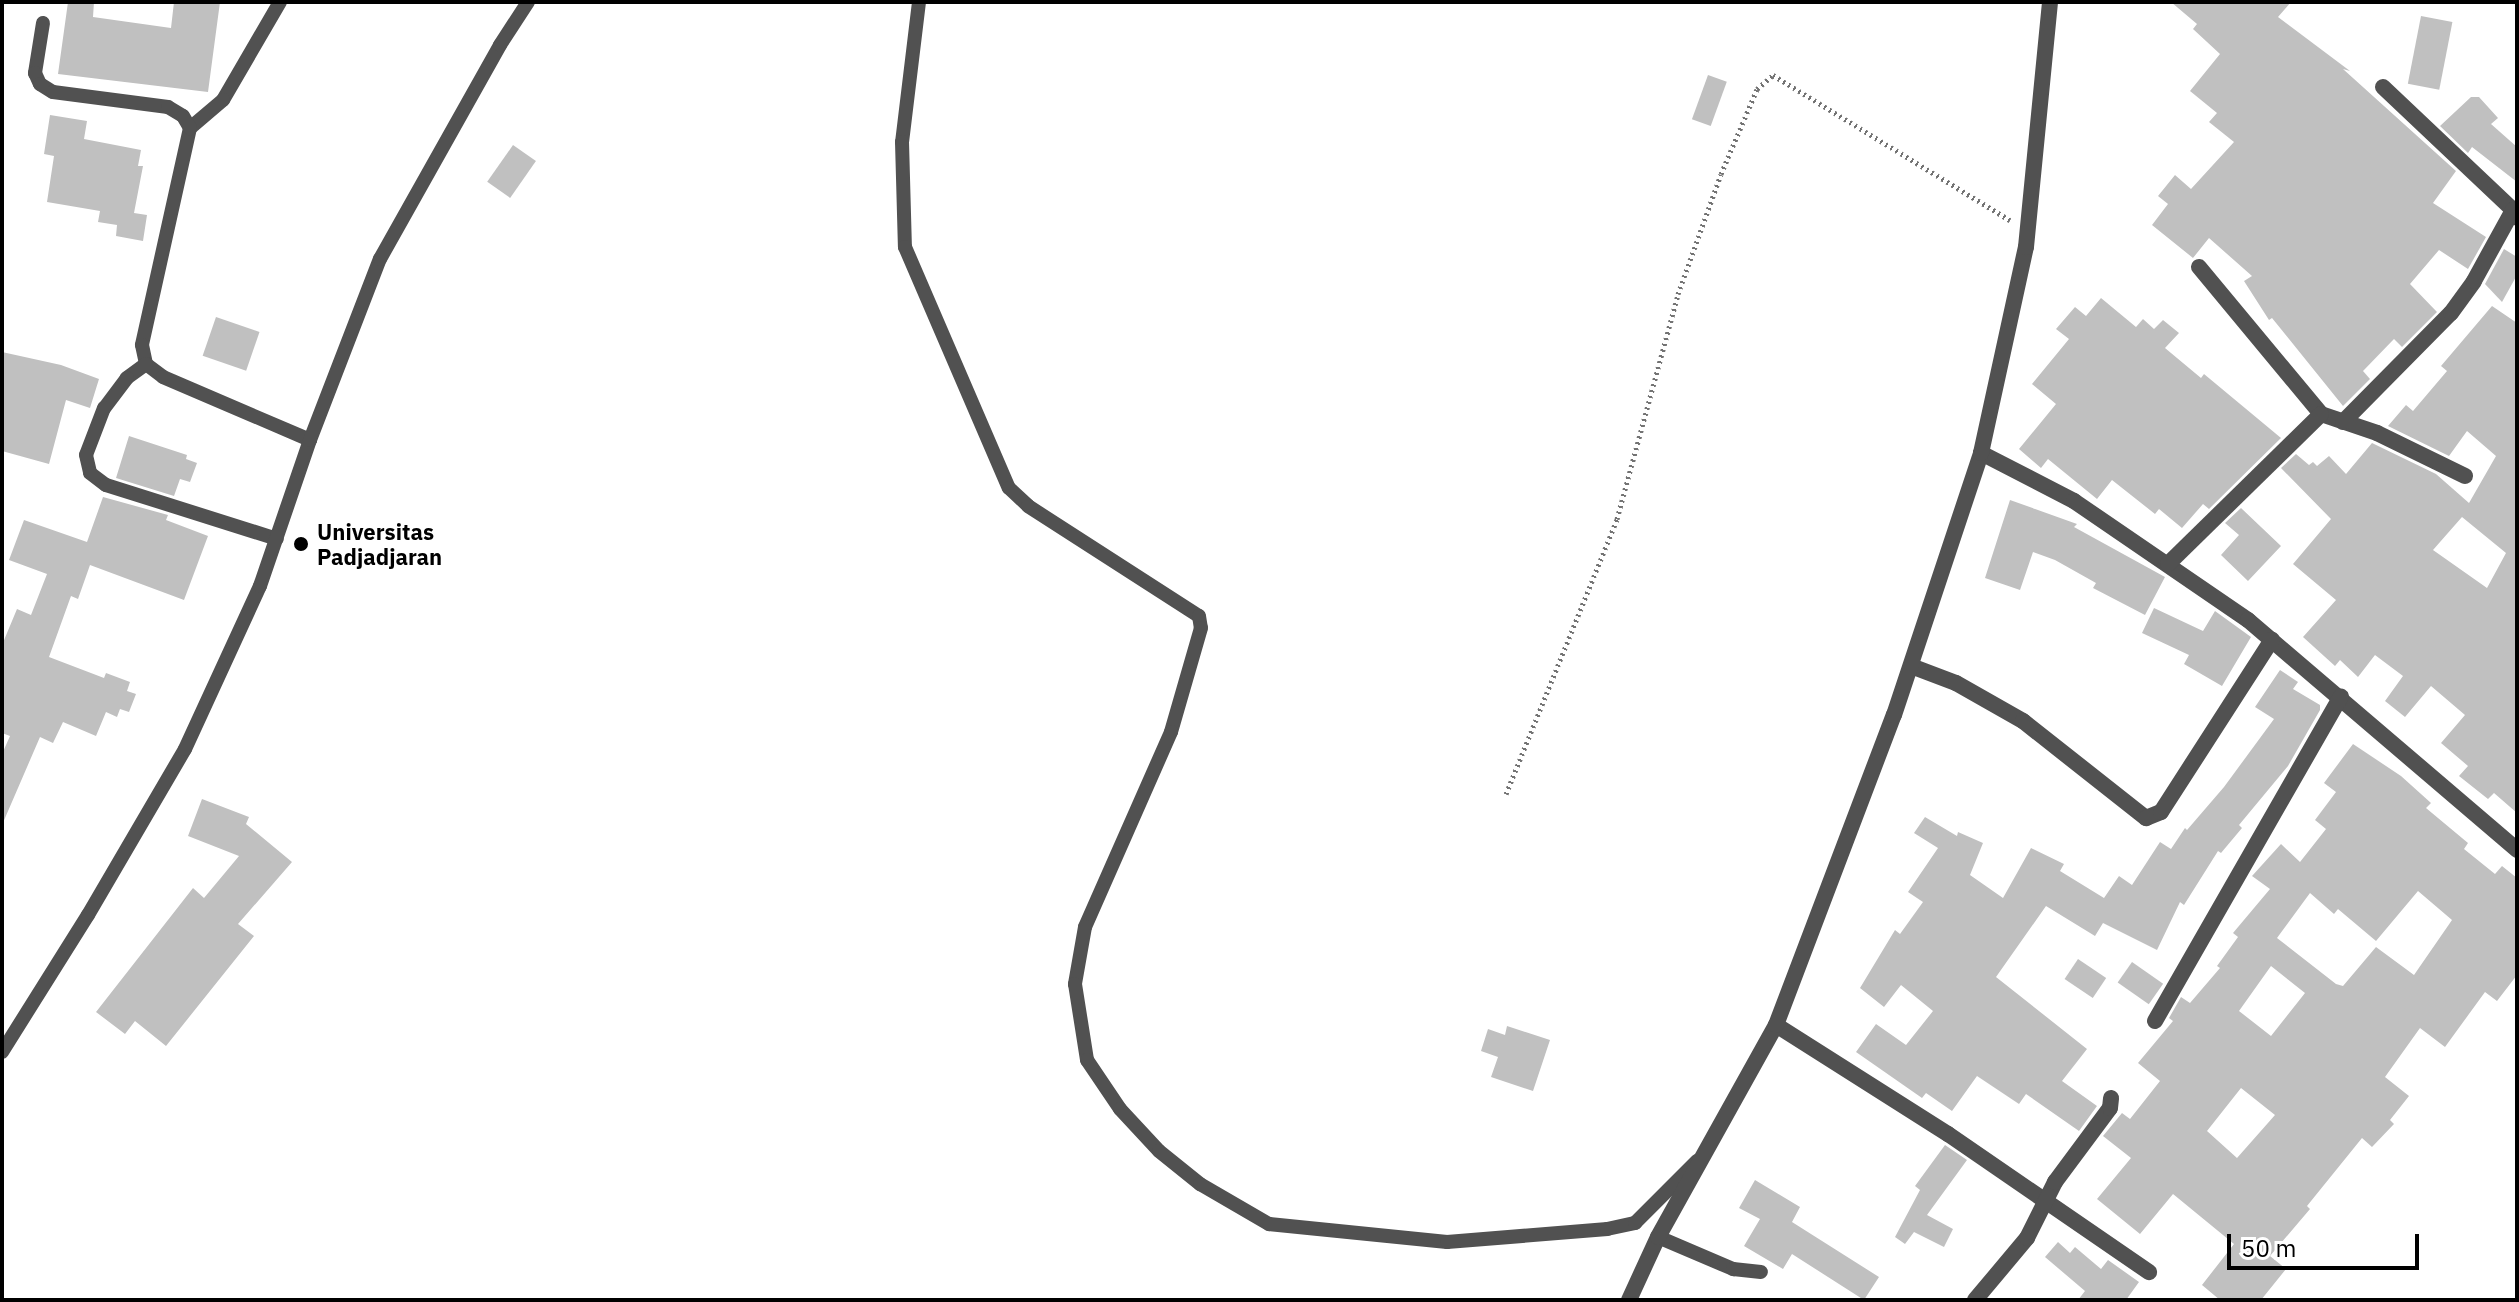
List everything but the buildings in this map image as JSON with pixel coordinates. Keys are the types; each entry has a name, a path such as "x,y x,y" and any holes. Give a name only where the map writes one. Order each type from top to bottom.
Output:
{"street":[{"path":"1629,1300 1658,1237 1776,1025 1911,666 1981,453 2028,231 2050,2"},
{"path":"2343,422 2451,313 2515,215 2383,87"},
{"path":"2199,267 2321,414 2377,433 2465,476"},
{"path":"2168,564 2321,414"},
{"path":"1981,453 2074,501 2168,564 2272,640 2517,850"},
{"path":"1911,666 1956,683 2023,721 2146,818 2161,812 2272,640"},
{"path":"2155,1021 2341,696"},
{"path":"1776,1025 1948,1134 2149,1272"},
{"path":"1975,1300 2027,1238 2055,1182 2110,1108 2111,1098"}],"lane":[{"path":"280,2 223,100 190,128 142,345 146,364 163,377 310,440"},
{"path":"2,1052 88,915 185,749 260,586 310,440 380,259 500,45 528,2"},
{"path":"919,2 902,142 905,247 1009,488 1028,506 1199,616 1201,628 1171,732 1085,927 1075,984 1087,1060 1120,1109 1159,1151 1200,1184 1269,1224 1447,1242 1607,1229 1635,1223 1694,1165 1724,1123"},
{"path":"43,23 35,73 40,84 53,92 168,107 183,116 190,128"},
{"path":"146,364 127,378 104,408 86,455 90,473 106,485 277,539"},
{"path":"1658,1237 1733,1269 1761,1272"}],"path":[{"path":"1506,794 1617,519 1678,294 1721,174 1757,89 1773,75 2028,231"}],"place":[{"name":"Universitas Padjadjaran","path":"301,544"}]}
